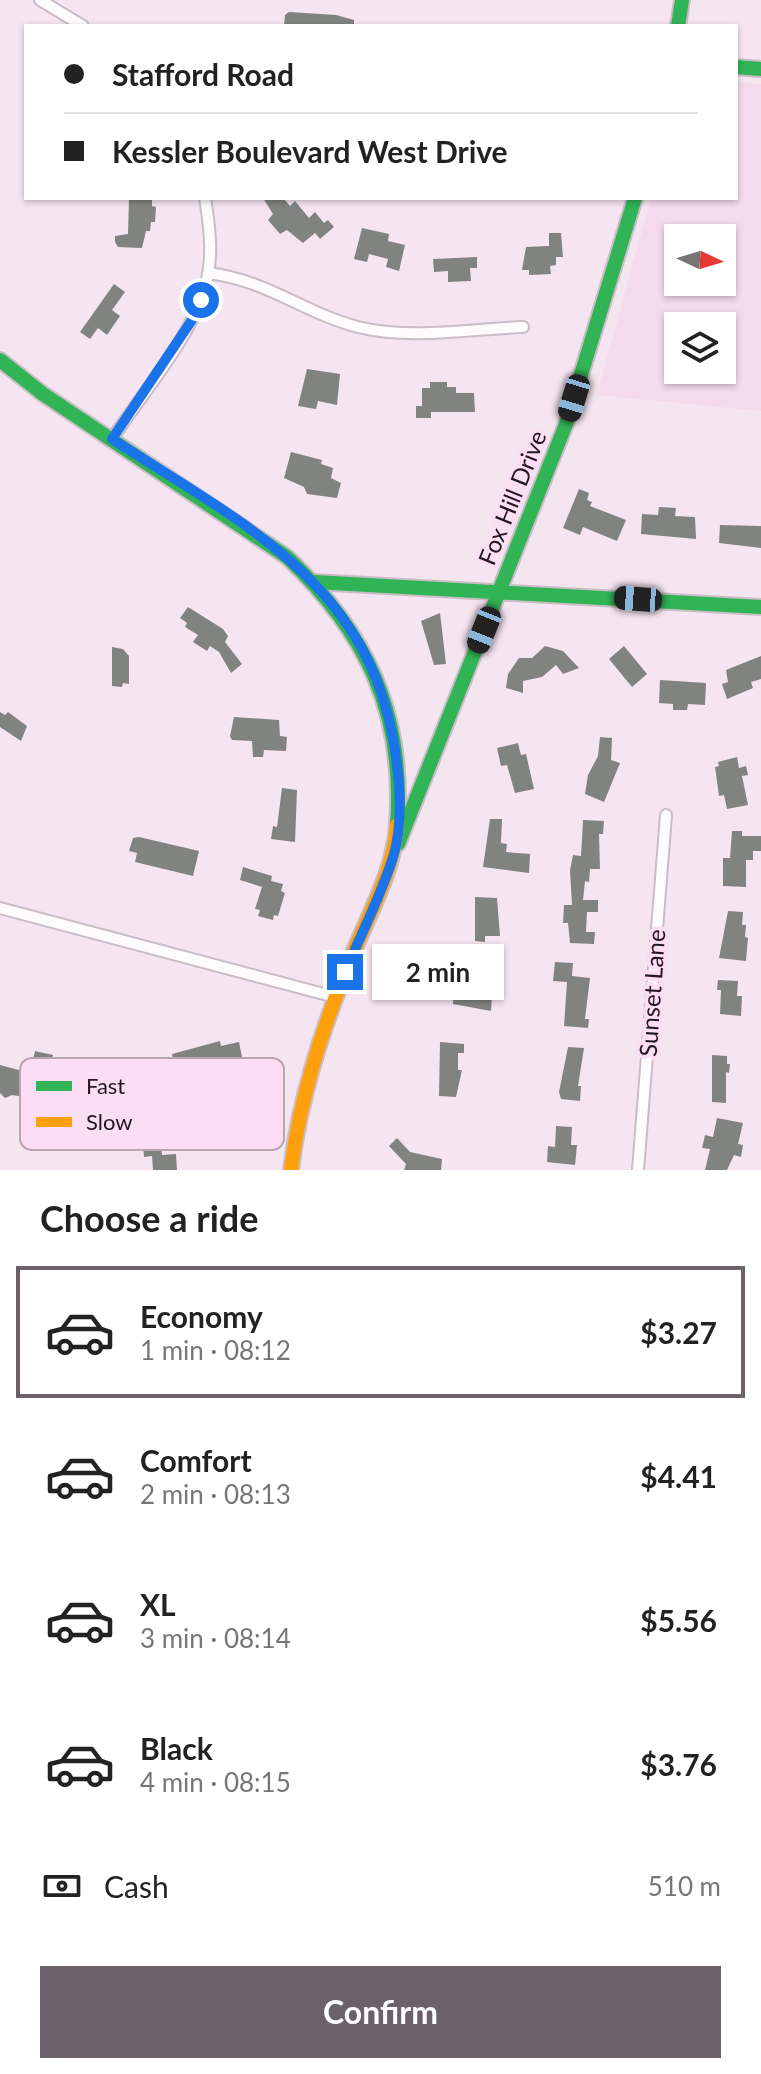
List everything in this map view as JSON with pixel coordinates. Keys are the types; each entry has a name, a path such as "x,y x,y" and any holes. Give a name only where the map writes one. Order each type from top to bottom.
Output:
{"street":[{"path":"40,0 80,24"},
{"path":"678,24 682,0"},
{"path":"738,67 761,69"},
{"path":"112,439 196,314 208,273 211,240 205,200"},
{"name":"Fox Hill Drive","path":"291,1170 305,1083 335,997 566,424 634,200"},
{"path":"208,273 269,287 333,319 369,330 406,332 523,327"},
{"path":"0,360 112,439 256,533 315,582 335,604 364,649 388,711 399,786 395,852"},
{"path":"315,582 761,607"},
{"name":"Sunset Lane","path":"638,1170 666,815"},
{"path":"0,908 335,997"}],"shaded area":[{"path":"738,82 761,84 761,411 597,395 650,200 738,200"}],"building":[{"path":"289,12 336,15 354,20 354,24 284,24 285,15"},
{"path":"129,200 152,200 152,206 156,207 155,222 151,222 150,231 146,231 142,248 118,247 115,236 128,234"},
{"path":"264,200 285,200 290,206 295,201 309,218 315,212 324,223 328,220 334,227 320,239 315,233 303,243 287,230 280,234 268,220 273,214"},
{"path":"362,228 389,234 388,241 405,245 399,271 386,267 388,259 369,254 367,262 354,259"},
{"path":"549,233 561,233 563,257 556,257 556,265 550,266 551,274 529,275 529,270 522,270 526,247 549,246"},
{"path":"477,257 477,268 470,268 471,281 448,282 448,271 434,272 433,259"},
{"path":"114,284 125,292 112,310 120,316 107,335 98,328 90,339 80,332"},
{"path":"307,369 340,374 337,405 318,401 316,409 298,406"},
{"path":"430,382 447,382 447,387 456,387 456,393 474,393 475,412 431,412 431,418 416,418 416,406 422,406 422,388 430,388"},
{"path":"291,452 322,460 321,464 333,468 331,478 341,483 337,498 307,494 304,487 284,478"},
{"path":"579,489 589,493 587,500 592,502 590,506 626,520 617,541 583,527 580,535 563,528"},
{"path":"659,507 676,508 675,516 695,517 696,539 641,534 642,514 658,515"},
{"path":"720,525 761,526 761,548 719,543"},
{"path":"188,607 223,629 228,636 225,642 242,664 231,673 219,652 210,646 207,651 193,642 198,635 185,627 187,623 180,618"},
{"path":"440,613 446,664 434,665 421,621"},
{"path":"545,646 563,651 579,668 563,674 556,665 542,677 523,681 523,693 506,688 508,674 519,658 532,658"},
{"path":"624,646 647,674 632,687 609,659"},
{"path":"112,647 123,649 129,656 129,684 123,683 122,687 112,686"},
{"path":"761,656 761,679 751,682 753,688 727,699 722,684 728,682 726,670"},
{"path":"660,680 706,683 705,705 688,704 687,710 673,710 673,704 659,703"},
{"path":"0,712 5,715 8,712 27,726 21,741 0,727"},
{"path":"234,717 279,720 280,736 287,737 286,751 264,750 263,757 253,757 252,741 232,740 230,736"},
{"path":"600,737 612,738 611,760 620,763 604,802 585,794 588,775 598,756"},
{"path":"518,743 521,755 526,754 534,789 515,793 507,765 501,766 497,748"},
{"path":"737,757 739,768 746,766 748,775 742,776 748,805 727,809 724,795 719,796 715,767 719,766 718,762"},
{"path":"282,788 297,790 295,842 271,839 273,826 277,827"},
{"path":"490,819 502,819 501,843 507,844 506,852 530,854 529,873 483,867"},
{"path":"583,820 604,821 603,834 599,834 600,869 590,869 583,900 598,900 598,912 587,912 586,932 595,932 594,944 570,943 568,923 563,923 564,905 572,905 570,870 573,855 581,856"},
{"path":"732,831 742,831 742,836 761,836 761,851 753,851 753,860 746,860 746,887 723,886 723,858 730,858"},
{"path":"133,838 199,851 193,876 135,862 137,853 129,851"},
{"path":"243,867 272,876 271,881 283,884 281,891 285,893 278,916 274,915 273,920 258,916 260,910 255,909 262,887 240,880"},
{"path":"475,897 497,898 500,936 485,936 485,942 475,941"},
{"path":"728,911 743,912 742,925 746,925 745,937 748,938 746,961 719,958"},
{"path":"555,962 573,963 572,976 590,978 585,1019 589,1019 588,1028 564,1026 567,982 553,981"},
{"path":"455,972 479,974 478,982 486,982 485,996 492,996 491,1011 453,1004"},
{"path":"718,980 738,981 737,996 742,996 741,1016 720,1014 721,990 717,990"},
{"path":"220,1041 221,1046 239,1042 242,1057 173,1058 172,1054"},
{"path":"440,1042 464,1044 464,1053 458,1053 458,1070 462,1070 456,1097 439,1096"},
{"path":"568,1047 584,1048 578,1086 581,1086 580,1101 561,1099 559,1092"},
{"path":"35,1051 53,1055 52,1058 33,1058"},
{"path":"712,1055 727,1056 727,1064 730,1064 729,1073 726,1072 726,1103 712,1102"},
{"path":"0,1065 20,1070 20,1096 5,1098 0,1093"},
{"path":"717,1118 743,1123 738,1144 743,1145 741,1157 734,1155 727,1170 705,1170 710,1149 702,1148 705,1135 713,1137"},
{"path":"556,1126 572,1127 571,1145 577,1145 575,1165 547,1162 548,1146 555,1147"},
{"path":"397,1138 410,1152 442,1159 441,1170 404,1170 406,1164 389,1146"},
{"path":"144,1150 162,1150 162,1155 176,1154 177,1170 153,1170 152,1156 144,1157"}],"traffic: fast":[{"path":"678,24 682,0"},
{"path":"738,67 761,69"},
{"path":"398,844 566,424 634,200"},
{"path":"0,360 43,394 287,557 315,586 359,646 387,711 398,785 397,825"},
{"path":"315,582 761,607"}],"traffic: slow":[{"path":"291,1170 300,1115 314,1062 341,984 386,876 397,825"}],"route":[{"path":"201,300 196,314 112,439 256,533 321,587 354,631 379,682 396,745 398,765 395,852 345,972"}]}
